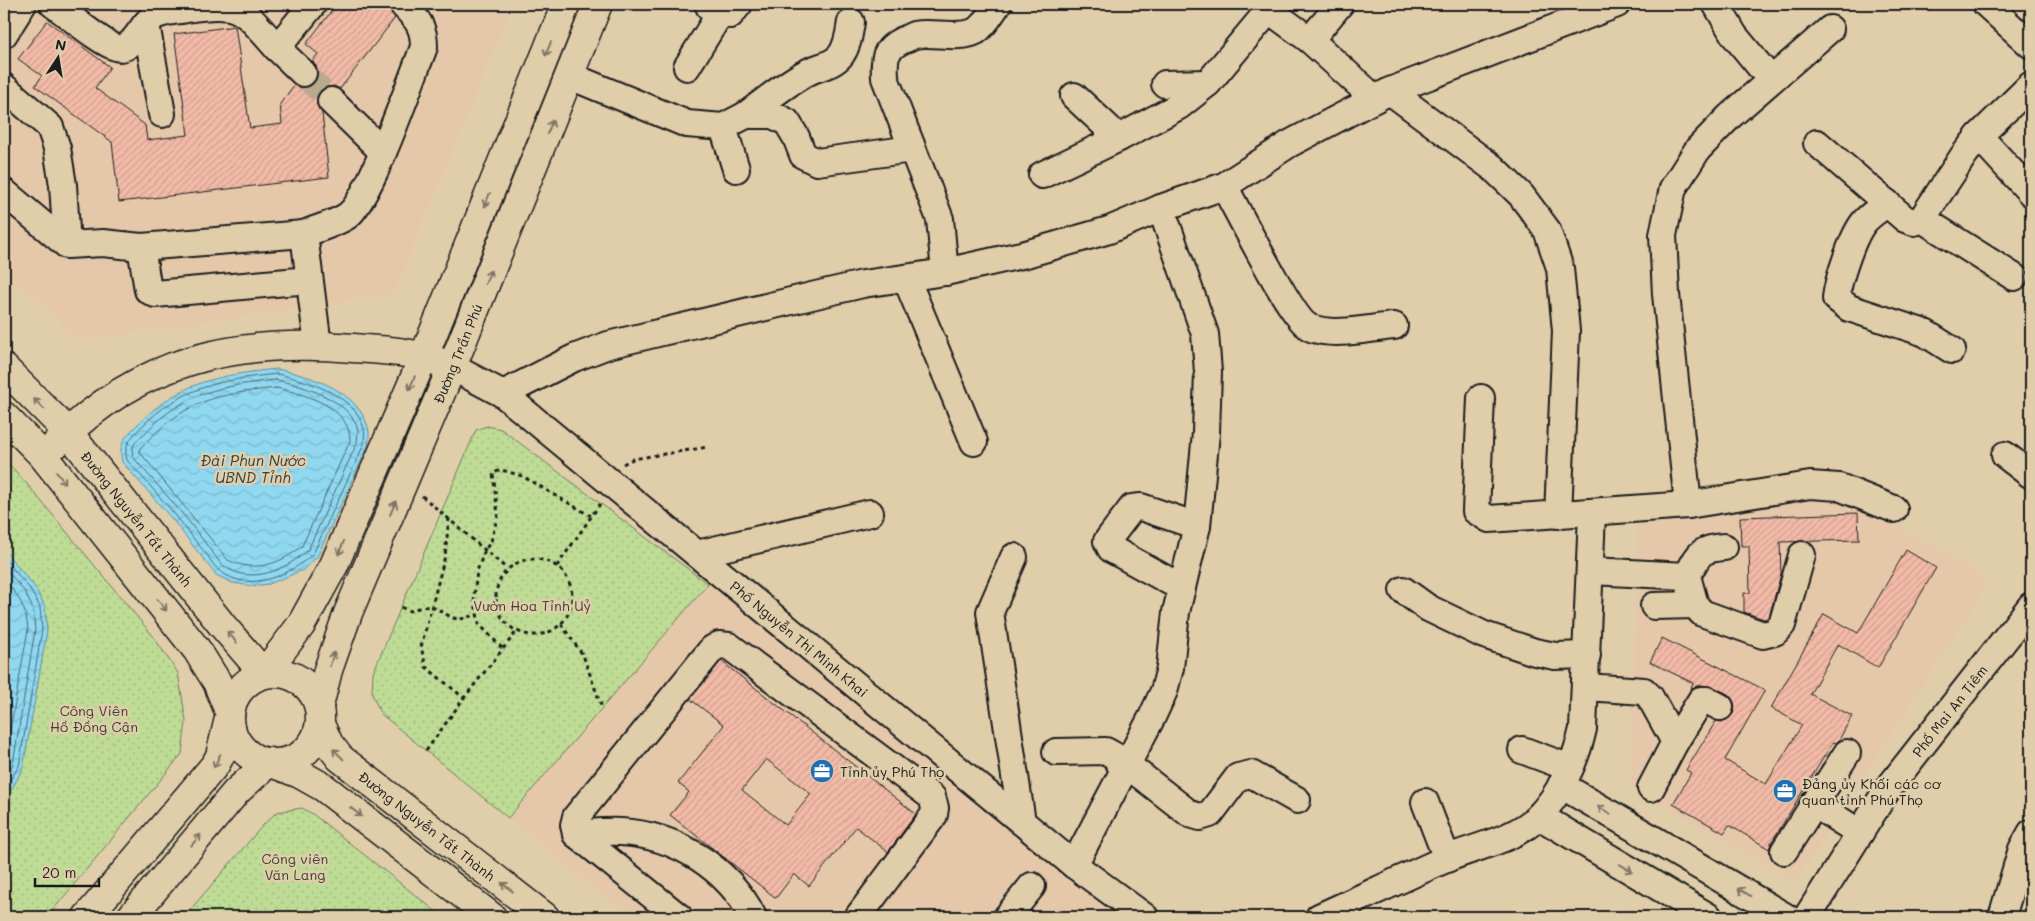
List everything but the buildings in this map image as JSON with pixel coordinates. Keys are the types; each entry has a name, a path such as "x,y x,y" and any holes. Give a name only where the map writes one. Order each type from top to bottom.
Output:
{"main road":[{"path":"264,674 294,636 323,587 424,356 566,4"},
{"name":"Đường Trần Phú","path":"320,715 328,670 348,613 452,367 598,4"},
{"path":"43,456 68,432 111,397 139,380 205,357 272,346 318,346 378,350 424,356 452,367"},
{"name":"Đường Nguyễn Tất Thành","path":"4,368 68,432 222,625 264,674"},
{"path":"4,416 43,456 197,650 217,682 230,714 233,734 240,746 250,755 300,774 323,787 492,917"},
{"path":"87,917 215,766 220,756 233,700 240,689 251,679 264,674 281,673 298,679 311,690 320,715 314,741 302,754 287,761 269,762 236,792 131,917"},
{"name":"Đường Nguyễn Tất Thành","path":"320,715 329,744 340,758 545,917"}],"street":[{"path":"4,34 23,4"},
{"path":"53,4 109,44 121,48 129,44 154,17 213,4 232,6 245,12 277,48 304,73"},
{"path":"277,48 312,4"},
{"path":"945,272 940,219 885,78 887,51 896,44 915,35 957,34 976,31 998,4"},
{"path":"1310,40 1340,4"},
{"path":"503,394 574,358 608,344 820,294 945,272 1026,254 1109,230 1161,208 1224,186 1289,144 1382,95 1505,46 1579,11 1617,4"},
{"path":"1716,4 1734,35 1771,80"},
{"path":"1986,4 2031,46"},
{"path":"4,192 67,245 104,243 141,247 304,234 347,216 358,206 383,152 424,47 424,32 415,16 404,6"},
{"path":"1042,175 1119,138 1179,106 1208,83 1266,7 1382,95 1493,168 1521,195 1547,230 1560,268 1566,331 1558,516"},
{"path":"688,67 722,8"},
{"path":"570,76 687,124 722,127 746,114 810,71 828,66 840,56 848,43 851,22"},
{"path":"146,24 162,114"},
{"path":"1688,505 1666,294 1663,235 1673,188 1698,149 1730,116 1830,29"},
{"path":"1165,84 1208,83"},
{"path":"1817,143 1905,218 1914,222 1922,218 1964,155 1980,136 2031,85"},
{"path":"4,87 50,127 57,148 63,185 67,245"},
{"path":"1074,96 1119,138"},
{"path":"331,101 383,152"},
{"path":"746,114 773,115 787,122 796,136 803,155 817,162 912,149"},
{"path":"722,127 736,169"},
{"path":"1980,136 2031,193"},
{"path":"1224,186 1287,298 1300,318 1310,328 1330,332 1394,326"},
{"path":"1887,203 1865,221 1858,233 1838,283 1836,298 1849,308 1925,333 1952,350"},
{"path":"1074,865 1164,691 1170,668 1173,631 1197,526 1206,425 1208,372 1205,334 1161,208"},
{"path":"1922,218 2014,277"},
{"path":"304,234 318,346"},
{"path":"141,247 148,290 155,294 309,280"},
{"path":"906,278 974,442"},
{"name":"Phố Nguyễn Thị Minh Khai","path":"452,367 503,394 603,492 697,554 1074,865 1144,917"},
{"path":"1482,398 1476,511 1489,519 1558,516 1688,505 1810,485 1839,487 1894,509"},
{"path":"2005,455 2031,475"},
{"path":"1182,588 1111,549 1107,541 1132,508 1141,507 1197,526"},
{"path":"1318,917 1447,859 1511,834 1538,816 1566,777 1577,753 1583,729 1592,513"},
{"path":"697,554 870,514"},
{"path":"1686,576 1701,553 1709,548 1724,547"},
{"path":"1686,576 1695,605 1702,613 1763,635 1775,632 1782,625 1802,555"},
{"path":"1014,557 990,612 1022,822"},
{"path":"1590,571 1686,576"},
{"path":"1402,590 1428,608 1484,635 1536,652 1555,656 1587,655"},
{"path":"1654,606 1695,605"},
{"name":"Phố Mai An Tiêm","path":"1807,917 1887,790 2031,606"},
{"path":"677,916 576,834 574,825 576,817 712,649 719,645 729,646 932,797 935,808 934,815 858,917"},
{"path":"1586,687 1644,691 1650,696 1676,742"},
{"path":"1651,788 1702,700 1707,700 1720,707"},
{"path":"1522,750 1786,917"},
{"path":"1056,752 1106,751 1190,814 1200,816 1210,814 1238,777 1251,774 1297,800"},
{"path":"1784,851 1846,753"},
{"path":"1425,802 1447,859"},
{"path":"1814,804 1860,833"},
{"path":"1538,816 1709,917"},
{"path":"576,834 622,832 662,840 693,852 727,880 753,917"},
{"path":"2002,917 2022,849 2031,833"},
{"path":"1007,917 1032,886"}],"path":[{"path":"558,566 591,516 603,492 622,465 633,459 708,447"},
{"path":"502,648 479,624 474,597 477,571 485,550 491,541 498,515 493,473 502,470 522,476 591,516"},
{"path":"404,481 507,569"},
{"path":"449,518 445,556 421,647 426,666 464,698"},
{"path":"528,558 547,560 558,566 567,576 573,594 571,608 561,624 550,632 537,635 517,631 503,619 496,603 497,585 507,569 517,562 528,558"},
{"path":"401,607 409,611 431,607 454,620 464,619 476,614"},
{"path":"561,624 583,655 602,708"},
{"path":"426,751 464,698 517,631"}],"shaded area":[{"path":"4,4 514,4 395,294 77,341 39,301 4,270"},
{"path":"1818,495 1847,499 1878,515 1975,570 1987,586 1796,883 1630,785 1637,518"},
{"path":"708,584 851,693 1134,917 628,917 508,818"},
{"path":"1639,904 1661,917 1612,917"}],"green space":[{"name":"Vườn Hoa Tỉnh Uỷ","path":"487,426 501,429 708,584 508,818 381,714 372,694 373,673 476,430"},
{"name":"Công Viên Hồ Đồng Cận","path":"4,459 22,478 153,636 178,673 186,721 182,754 47,917 4,917"},
{"name":"Công viên Văn Lang","path":"302,808 314,815 443,917 184,917 264,824 277,812"}],"water":[{"name":"Đài Phun Nước UBND Tỉnh","path":"277,369 318,381 343,394 354,403 362,414 369,429 369,441 317,557 303,570 269,584 251,586 233,583 216,575 172,519 122,462 121,449 126,436 139,423 170,398 186,389 202,382 237,374"},
{"path":"4,550 34,586 45,606 47,631 23,768 4,799"}],"tunnel":[{"path":"303,73 331,101"}],"place":[{"name":"Tỉnh ủy Phú Thọ","path":"822,771"},
{"name":"Đảng ủy Khối các cơ quan tỉnh Phú Thọ","path":"1785,791"}]}
